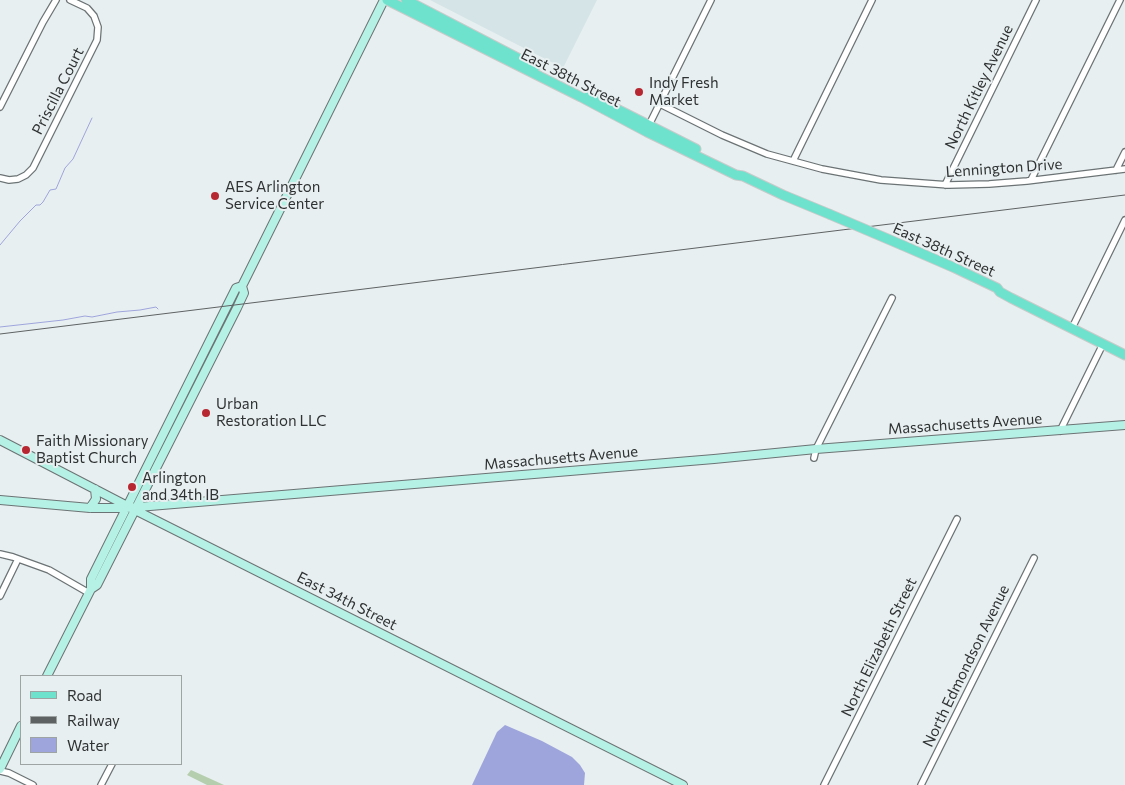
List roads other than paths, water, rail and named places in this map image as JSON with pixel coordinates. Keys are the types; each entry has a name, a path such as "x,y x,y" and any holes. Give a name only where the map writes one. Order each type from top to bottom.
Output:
{"main road":[{"name":"East 38th Street","path":"386,0 648,129"},
{"path":"48,675 90,591 97,585 131,508 236,288 242,286 386,0"},
{"name":"East 38th Street","path":"406,0 736,175 743,176 783,195 956,268 997,288 1002,288 1125,348"},
{"name":"East 38th Street","path":"997,288 1000,292 1011,298 1125,355"},
{"name":"Massachusetts Avenue","path":"0,500 90,508 131,508 816,449 1125,425"},
{"name":"East 34th Street","path":"0,440 131,508 683,785"},
{"path":"90,508 96,499 95,489"},
{"path":"0,770 20,728"}],"street":[{"path":"0,107 56,0"},
{"name":"Priscilla Court","path":"0,178 16,180 31,170 97,40 98,29 94,16 87,8 70,0"},
{"path":"648,129 711,0"},
{"path":"793,162 872,0"},
{"name":"North Kitley Avenue","path":"944,185 1036,0"},
{"path":"1031,180 1120,0"},
{"name":"Lennington Drive","path":"660,104 767,154 822,169 868,178 944,185 989,184 1125,169"},
{"path":"1116,170 1125,152"},
{"path":"1074,324 1125,220"},
{"path":"814,458 816,449 892,298"},
{"path":"1060,431 1103,344"},
{"name":"North Elizabeth Street","path":"824,785 956,520"},
{"path":"0,554 52,572 90,591"},
{"name":"North Edmondson Avenue","path":"921,785 1034,558"},
{"path":"0,596 18,559"},
{"path":"101,785 111,765"},
{"path":"0,770 33,785"}],"water":[{"path":"505,725 542,741 572,757 585,773 584,785 472,785 497,732"}],"waterway":[{"path":"0,245 20,221 36,205 40,205 43,202 50,190 56,189 65,168 73,159 92,118"},
{"path":"0,327 85,316 92,317 156,307 158,309"}],"railway":[{"path":"0,334 1125,195"}],"place":[{"name":"Indy Fresh Market","path":"639,92"},
{"name":"AES Arlington Service Center","path":"215,196"},
{"name":"Urban Restoration LLC","path":"206,413"},
{"name":"Faith Missionary Baptist Church","path":"26,450"},
{"name":"Arlington and 34th IB","path":"132,487"}]}
